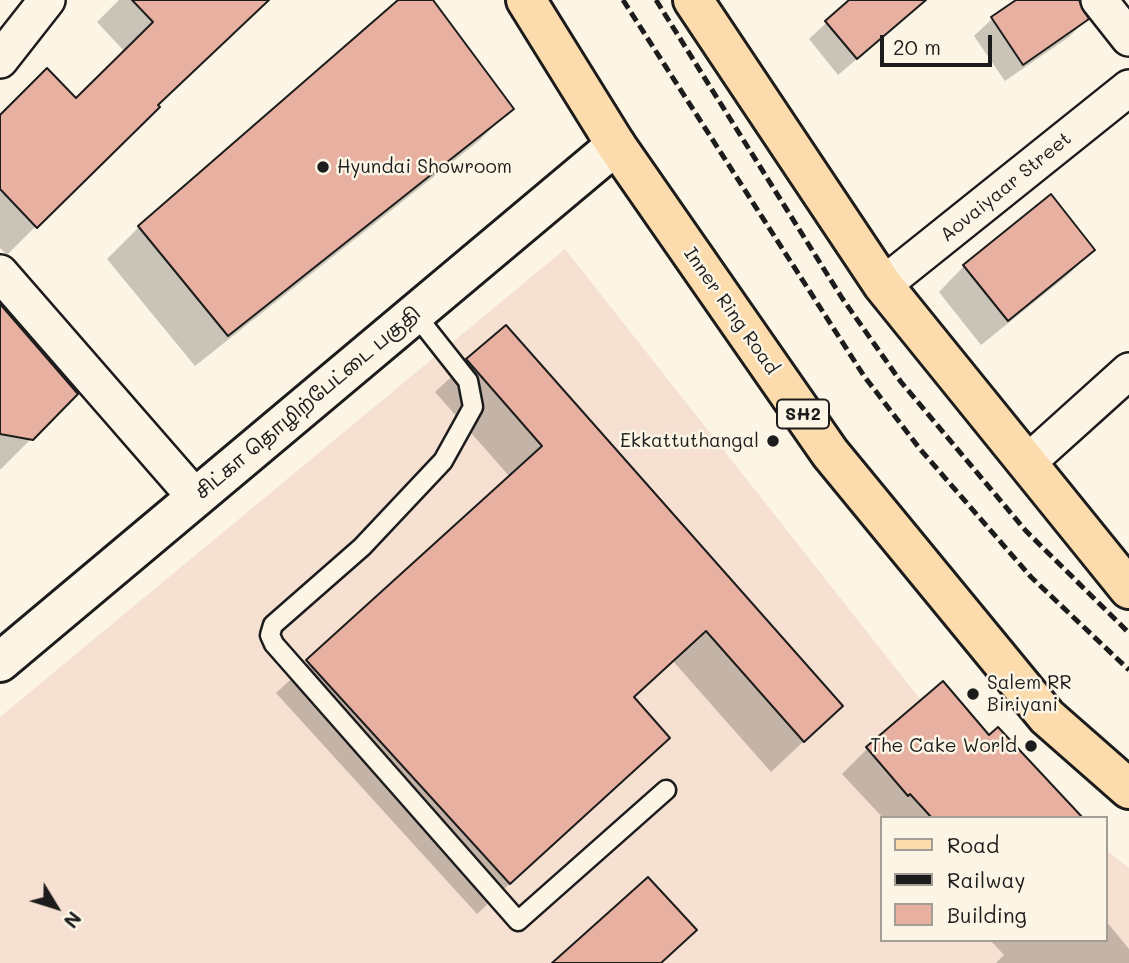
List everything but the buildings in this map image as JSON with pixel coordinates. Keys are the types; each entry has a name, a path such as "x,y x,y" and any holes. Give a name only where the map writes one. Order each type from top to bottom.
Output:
{"main road":[{"name":"Inner Ring Road","path":"527,0 616,145 830,453 1047,717 1129,789"},
{"path":"693,0 883,285 1129,589"}],"street":[{"path":"0,60 47,0"},
{"path":"1099,0 1129,38"},
{"name":"Aovaiyaar Street","path":"883,285 1129,89"},
{"name":"சிட்கா தொழிற்பேட்டை பகுதி","path":"0,662 616,145"},
{"path":"0,273 196,498"},
{"path":"1027,463 1129,371"}],"lane":[{"path":"415,314 468,381 472,407 443,461 362,547 273,625 270,635 274,644 518,921 666,790"}],"shaded area":[{"path":"565,249 931,713 1062,816 880,816 880,942 1108,942 1108,852 1129,868 1129,963 0,963 0,717"}],"railway":[{"path":"623,0 864,376 920,449 1031,577 1129,670"},
{"path":"656,0 842,298 901,382 1026,531 1129,633"}],"place":[{"name":"Hyundai Showroom","path":"323,167"},
{"name":"Ekkattuthangal","path":"773,441"},
{"name":"Salem RR Biriyani","path":"973,694"},
{"name":"The Cake World","path":"1031,746"}]}
